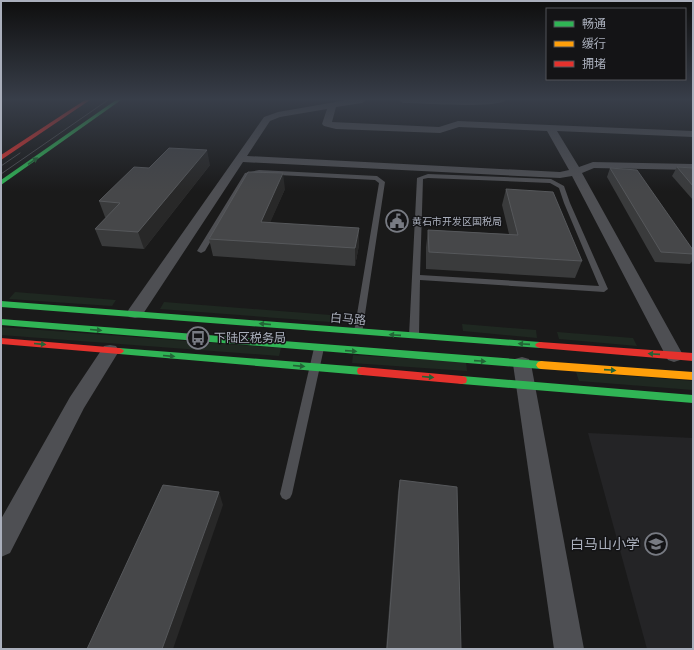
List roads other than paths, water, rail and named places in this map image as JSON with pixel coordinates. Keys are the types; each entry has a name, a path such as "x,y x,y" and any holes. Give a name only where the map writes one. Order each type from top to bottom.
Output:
{"street":[{"path":"1,158 42,130"},
{"path":"1,183 76,130"},
{"path":"135,313 260,130"},
{"path":"551,130 576,172 674,355"},
{"path":"606,130 693,134"},
{"path":"240,160 560,175 576,172 593,165 693,167"},
{"name":"白马路","path":"1,304 135,313 360,332 693,357"},
{"path":"1,322 319,348 523,374 693,399"},
{"path":"1,341 314,368 523,374 693,376"},
{"path":"1,544 77,403 110,351"},
{"path":"523,374 569,649"}],"lane":[{"path":"201,251 248,174 259,172 377,178 382,182 360,332"},
{"path":"414,336 416,277 420,178 428,176 453,175 551,181 562,187 567,203 604,289 416,277"},
{"path":"286,494 319,348"}],"tram line":[{"path":"1,174 64,130"},
{"path":"1,166 20,153"}],"place":[{"name":"黄石市开发区国税局","path":"397,221"},
{"name":"下陆区税务局","path":"198,338"},
{"name":"白马山小学","path":"656,544"}]}
